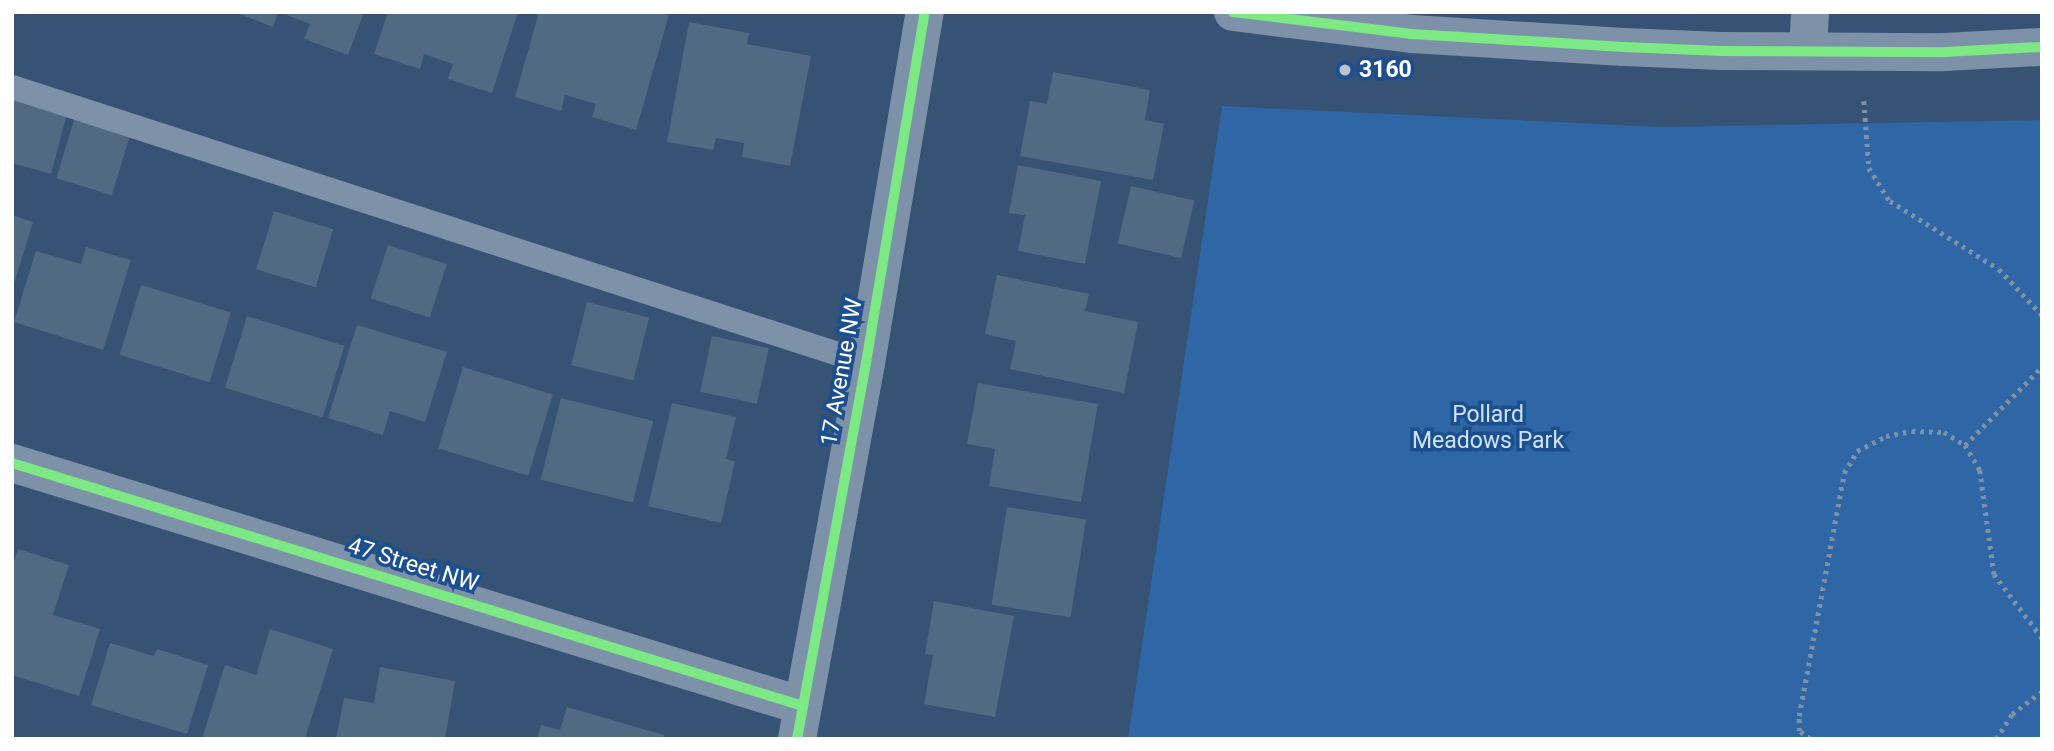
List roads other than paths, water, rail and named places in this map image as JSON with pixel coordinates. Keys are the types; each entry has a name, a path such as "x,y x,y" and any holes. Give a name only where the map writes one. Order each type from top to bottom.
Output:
{"street":[{"name":"17 Avenue NW","path":"800,722 866,363 925,12"},
{"path":"1234,12 1412,34 1624,47 1945,52 2042,47"},
{"path":"1808,51 1810,12"},
{"name":"47 Street NW","path":"12,463 800,722"}],"lane":[{"path":"12,87 866,363"}],"place":[{"name":"3160","path":"1345,70"}],"park label":[{"name":"Pollard Meadows Park","path":"1488,428"}]}
